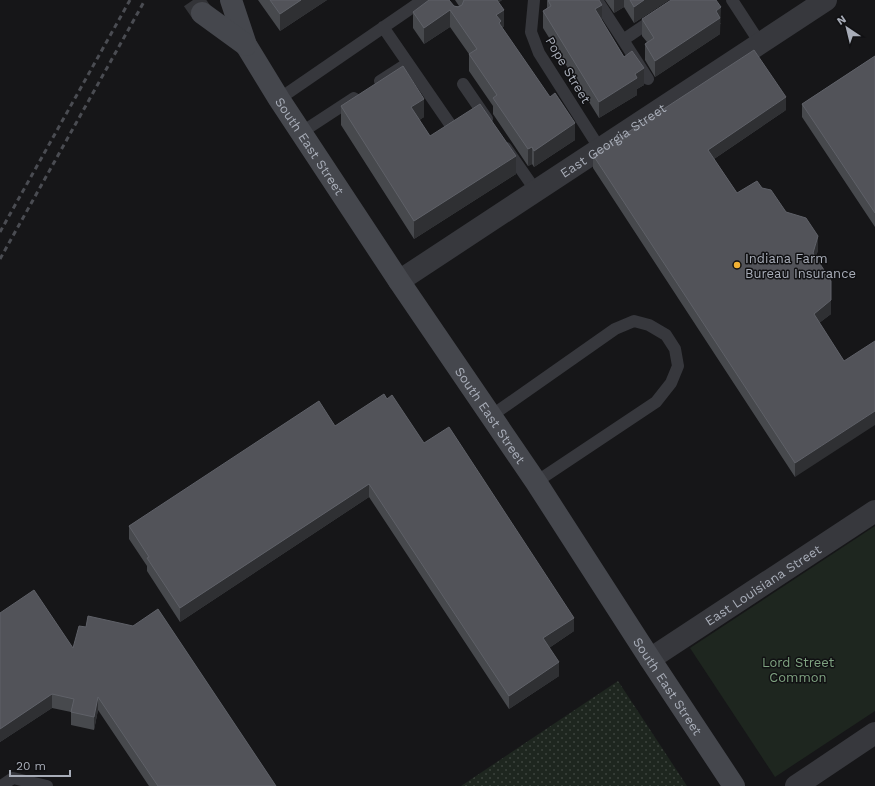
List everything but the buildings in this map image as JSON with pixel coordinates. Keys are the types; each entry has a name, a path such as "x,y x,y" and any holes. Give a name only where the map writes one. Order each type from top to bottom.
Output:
{"main road":[{"name":"South East Street","path":"231,0 246,45 279,99 399,281 536,482 734,786"},
{"name":"South East Street","path":"202,13 246,45"}],"street":[{"name":"East Georgia Street","path":"399,281 826,0"},
{"name":"East Louisiana Street","path":"650,659 875,511"},
{"path":"796,786 875,733"}],"lane":[{"path":"279,99 423,0"},
{"name":"Pope Street","path":"534,0 531,32 539,52 600,149"},
{"path":"597,0 648,79"},
{"path":"623,40 682,0"},
{"path":"732,0 760,43"},
{"path":"383,27 454,130"},
{"path":"302,132 408,63"},
{"path":"463,84 536,191"},
{"path":"491,416 615,329 634,321 649,325 666,335 675,349 678,366 671,383 656,402 536,482"},
{"path":"1,786 13,778 47,786"}],"green space":[{"name":"Lord Street Common","path":"875,526 875,711 775,777 690,648"},
{"path":"618,681 687,786 461,786"}],"tunnel":[{"path":"193,0 202,13"}],"railway":[{"path":"0,232 130,0"},
{"path":"0,259 145,0"}],"place":[{"name":"Indiana Farm Bureau Insurance","path":"737,265"}]}
